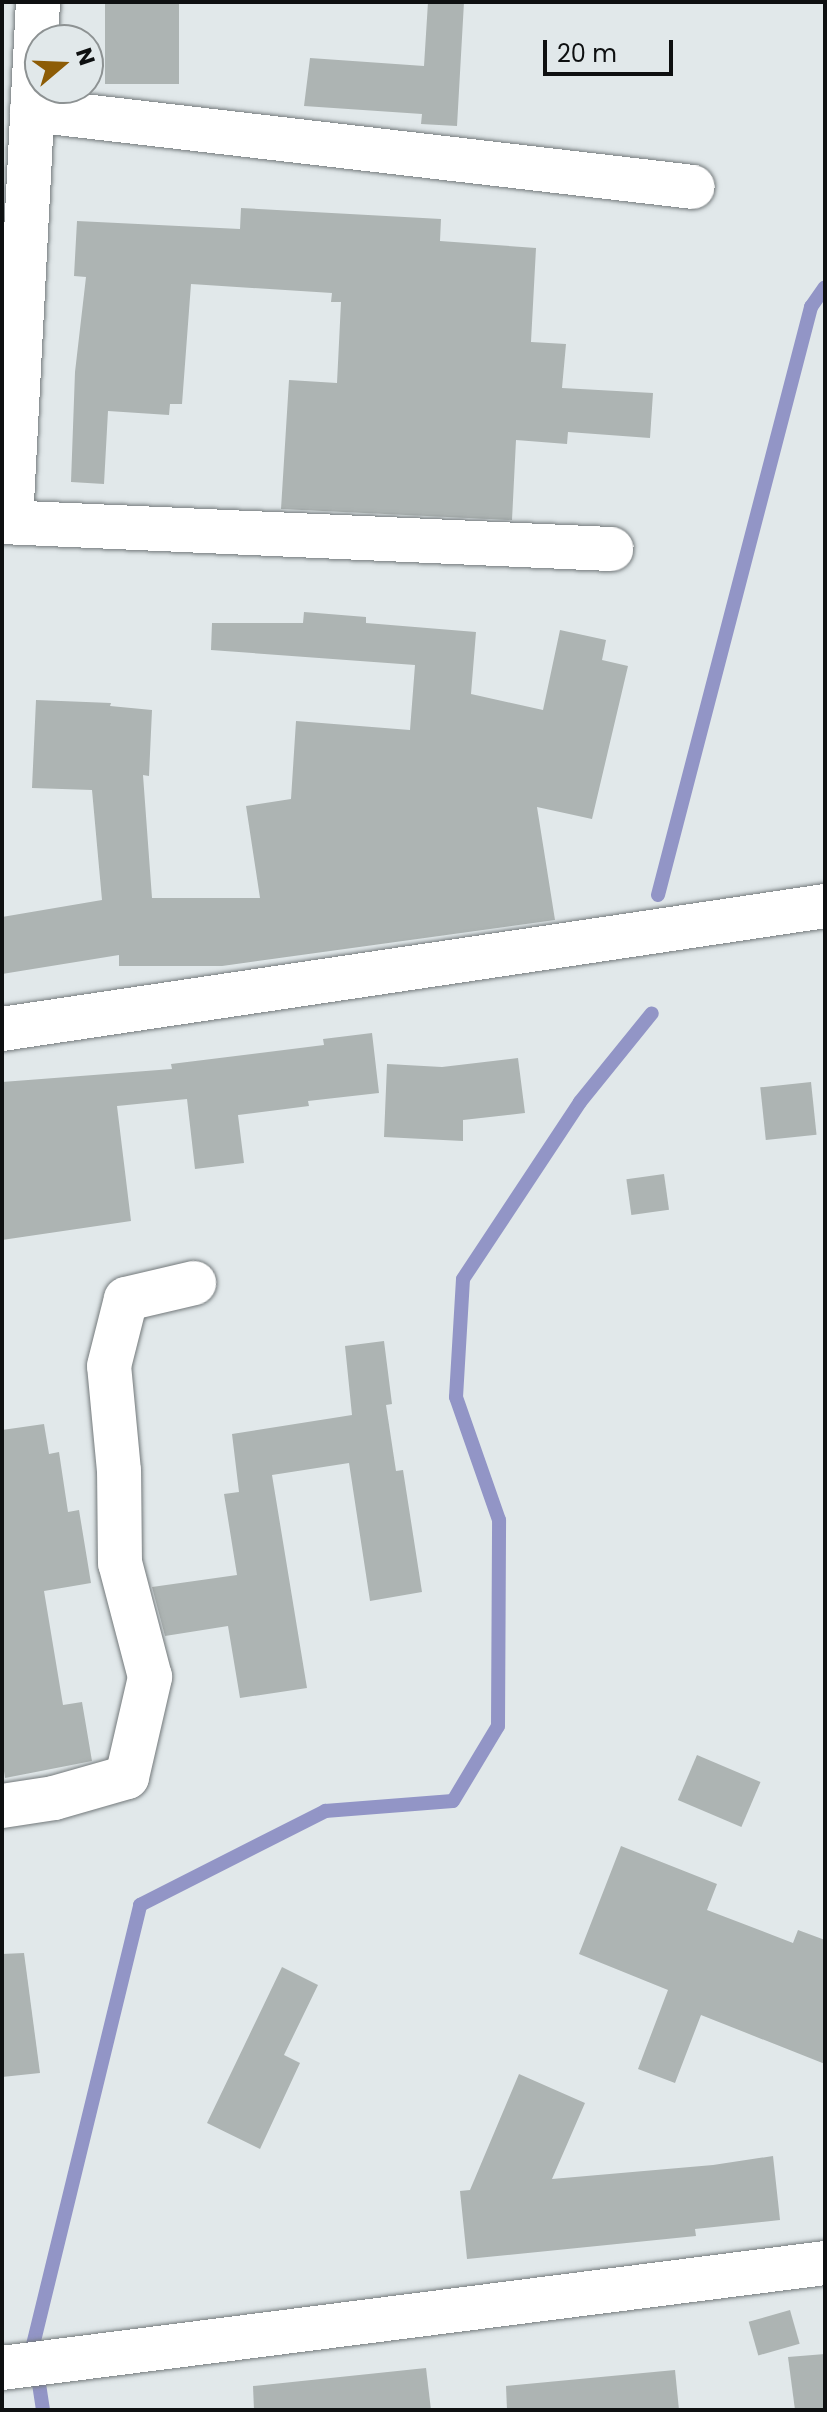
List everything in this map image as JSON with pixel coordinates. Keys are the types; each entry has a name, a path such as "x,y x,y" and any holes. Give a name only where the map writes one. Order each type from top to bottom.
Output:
{"street":[{"path":"38,2 7,522 611,549"},
{"path":"32,110 693,187"},
{"path":"2,1029 825,906"},
{"path":"2,1806 54,1798 127,1777 150,1677 120,1563 119,1471 109,1366 126,1299 194,1283"},
{"path":"6,2368 825,2263"}],"building":[{"path":"105,2 179,2 179,84 105,84"},
{"path":"428,2 464,2 457,126 421,124 422,114 304,106 310,58 424,66"},
{"path":"241,208 441,219 440,241 536,248 531,342 566,344 562,388 653,393 650,438 568,432 567,444 516,440 512,520 281,509 289,380 337,383 341,302 331,302 332,293 191,284 182,404 170,404 169,415 108,411 104,484 71,482 75,372 86,277 74,276 77,221 240,229"},
{"path":"304,612 366,617 366,623 476,632 471,694 543,710 560,630 606,640 602,660 628,666 592,819 537,807 555,920 222,966 119,966 119,955 2,974 2,917 102,900 92,790 32,788 36,700 111,703 110,706 152,710 149,776 143,775 152,898 260,898 246,806 291,799 296,721 410,730 415,665 211,650 212,623 303,623"},
{"path":"372,1033 379,1093 308,1101 309,1106 238,1115 244,1163 195,1169 187,1099 117,1106 131,1221 2,1240 2,1082 172,1069 171,1064 324,1045 323,1039"},
{"path":"518,1058 525,1113 463,1120 463,1141 384,1137 387,1064 442,1067"},
{"path":"811,1082 817,1135 766,1140 760,1087"},
{"path":"664,1174 669,1210 631,1215 626,1179"},
{"path":"384,1341 392,1404 386,1405 396,1471 403,1470 422,1592 370,1601 349,1463 272,1475 307,1688 240,1698 228,1626 165,1636 152,1587 237,1575 224,1494 239,1492 232,1434 352,1415 345,1346"},
{"path":"44,1424 49,1454 59,1452 68,1512 79,1510 91,1583 44,1591 63,1705 82,1702 92,1761 5,1778 2,1757 2,1430"},
{"path":"697,1755 761,1782 741,1827 678,1800"},
{"path":"621,1846 717,1884 707,1910 793,1943 798,1930 825,1940 825,2064 701,2015 675,2083 638,2069 668,1990 579,1954"},
{"path":"24,1953 40,2073 2,2077 2,1954"},
{"path":"282,1967 318,1985 284,2055 300,2063 260,2149 207,2123"},
{"path":"519,2074 585,2103 552,2179 713,2165 773,2156 780,2220 695,2229 696,2236 467,2259 460,2191 470,2190"},
{"path":"790,2310 800,2344 758,2355 749,2322"},
{"path":"825,2354 825,2410 795,2410 788,2357"},
{"path":"426,2368 431,2410 254,2410 253,2386"},
{"path":"675,2370 679,2410 507,2410 506,2386"}],"waterway":[{"path":"658,895 811,307 825,287"},
{"path":"43,2410 33,2345 140,1905 325,1811 453,1801 498,1726 499,1520 456,1397 463,1279 580,1102 652,1013"}]}
